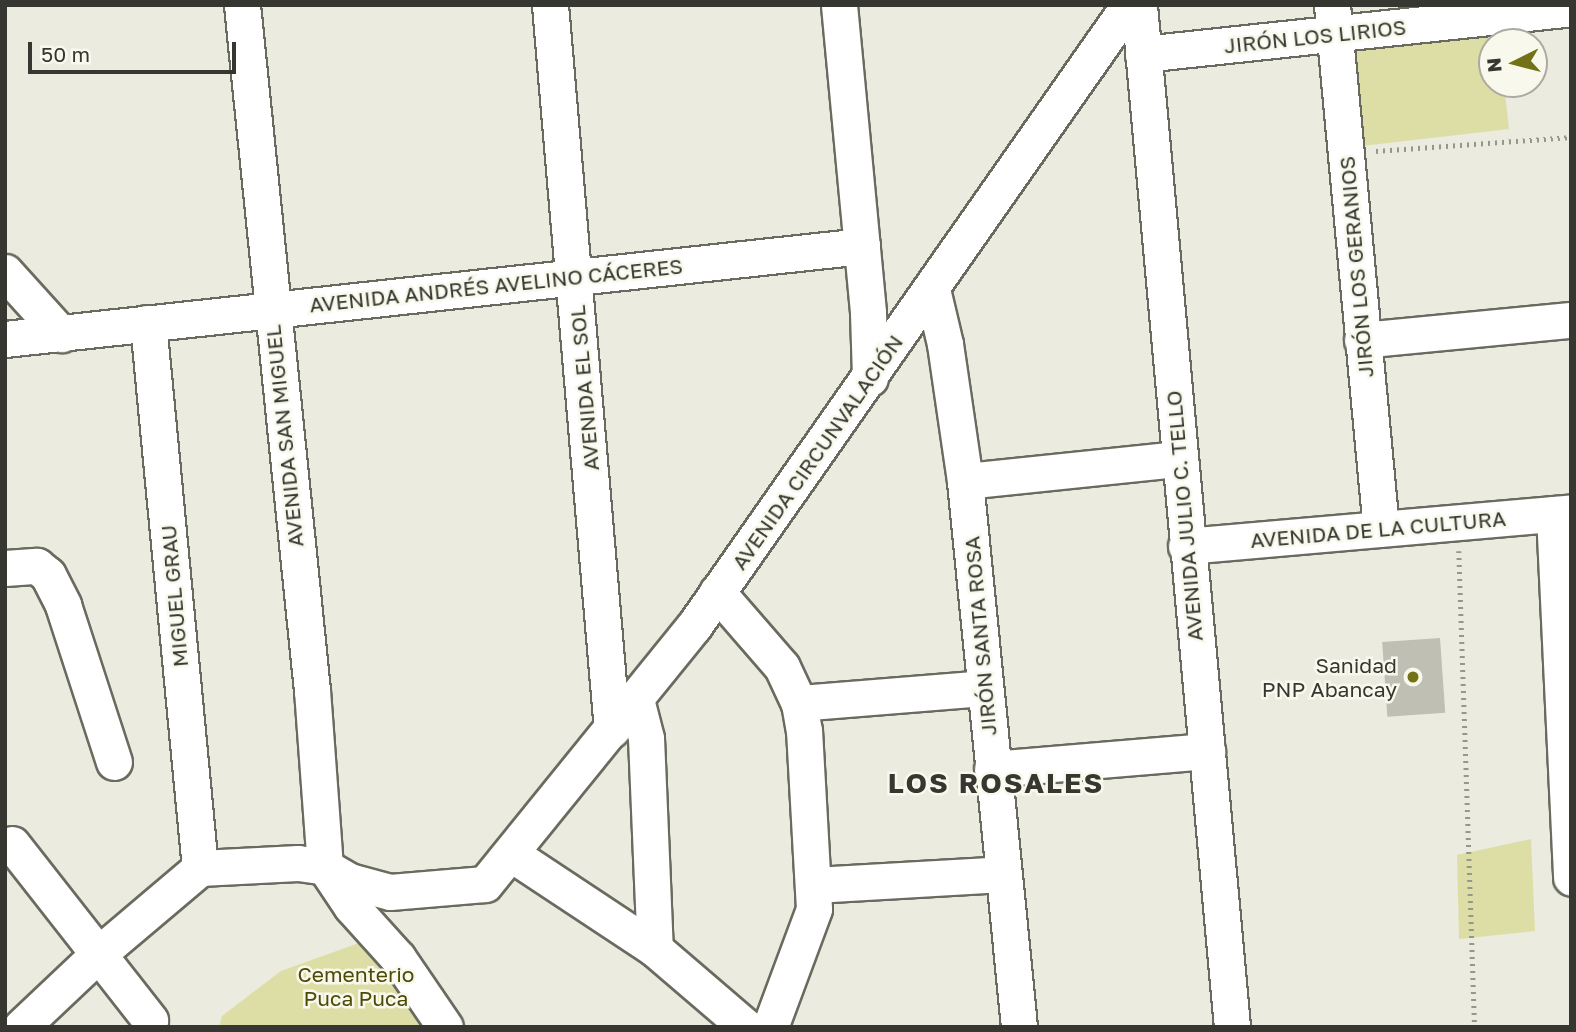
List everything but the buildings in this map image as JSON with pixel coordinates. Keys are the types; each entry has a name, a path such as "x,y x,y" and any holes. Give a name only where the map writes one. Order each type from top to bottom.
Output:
{"street":[{"name":"AVENIDA SAN MIGUEL","path":"242,5 271,310 312,690 325,867"},
{"name":"AVENIDA EL SOL","path":"550,5 612,729"},
{"path":"839,5 862,246 870,378"},
{"name":"AVENIDA CIRCUNVALACIÓN","path":"325,867 359,884 390,892 485,884 513,855 717,592 870,378 1129,5"},
{"name":"AVENIDA JULIO C. TELLO","path":"1139,5 1178,459 1232,1027"},
{"name":"JIRÓN LOS LIRIOS","path":"1143,54 1333,20 1571,8"},
{"name":"JIRÓN LOS GERANIOS","path":"1333,20 1381,530"},
{"name":"AVENIDA ANDRÉS AVELINO CÁCERES","path":"5,339 862,246"},
{"path":"5,272 61,334"},
{"name":"JIRÓN SANTA ROSA","path":"932,289 946,344 965,481 1019,1027"},
{"path":"1363,340 1571,320"},
{"name":"MIGUEL GRAU","path":"148,323 200,868"},
{"path":"965,481 1178,459"},
{"path":"1562,513 1571,878"},
{"name":"AVENIDA DE LA CULTURA","path":"1186,546 1562,513"},
{"path":"5,568 37,566 48,575 63,605 114,762"},
{"path":"717,592 782,667 799,703 814,909 770,1027"},
{"path":"799,703 984,688"},
{"path":"636,699 646,738 654,949"},
{"path":"992,769 1207,751"},
{"path":"12,844 96,956 150,1020"},
{"path":"513,855 654,949 746,1027"},
{"path":"21,1027 96,956 200,868 298,863 325,867 351,906 398,958 445,1027"},
{"path":"814,885 1003,874"}],"path":[{"path":"1346,153 1571,137"},
{"path":"1457,522 1473,854 1470,954 1475,1027"}],"green space":[{"path":"1478,31 1478,98 1506,98 1509,129 1362,146 1348,39"},
{"path":"1531,839 1535,931 1459,939 1457,855"},
{"name":"Cementerio Puca Puca","path":"370,939 433,1027 219,1027 222,1016 281,971"}],"place":[{"name":"Sanidad PNP Abancay","path":"1413,677"}],"district":[{"name":"LOS ROSALES","path":"996,783"}]}
